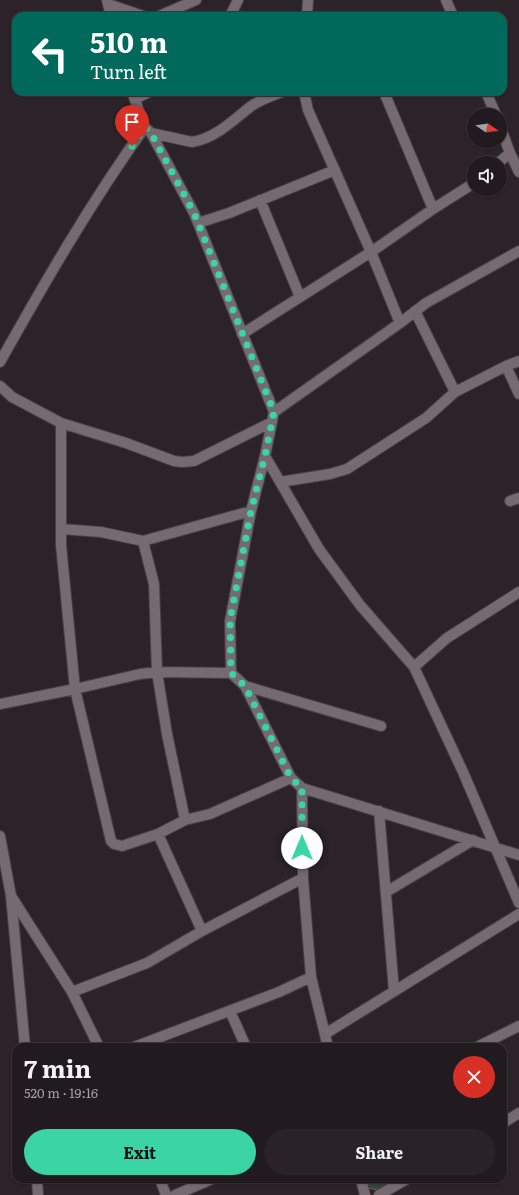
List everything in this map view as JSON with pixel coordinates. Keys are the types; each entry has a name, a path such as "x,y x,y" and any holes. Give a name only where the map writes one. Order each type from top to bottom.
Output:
{"street":[{"path":"168,12 196,0"},
{"path":"235,12 238,0"},
{"path":"308,0 309,12"},
{"path":"446,0 451,12"},
{"path":"107,2 110,12"},
{"path":"107,2 133,12"},
{"path":"133,96 148,130 194,213 273,417 251,511 230,620 231,673"},
{"path":"148,130 192,142 197,141 223,129 251,106 273,96"},
{"path":"305,96 308,110 371,252 400,323"},
{"path":"386,96 433,209"},
{"path":"488,96 493,108"},
{"path":"0,362 74,234 125,155 148,130"},
{"path":"507,145 519,172"},
{"path":"506,156 510,153"},
{"path":"198,223 229,213 335,170"},
{"path":"242,334 371,252 467,187"},
{"path":"260,200 300,297"},
{"path":"0,396 12,398 61,423 126,443 174,461 194,461 273,417 426,303 519,251"},
{"path":"415,311 455,392"},
{"path":"280,482 330,474 347,469 426,418 455,392 519,361"},
{"path":"506,366 519,394"},
{"path":"0,386 12,398"},
{"path":"61,423 60,529 75,689 110,841 114,844 122,846 158,834 185,820 210,814 291,778"},
{"path":"265,456 319,550 360,605 414,667 464,772 519,903"},
{"path":"60,529 101,532 143,541 251,511"},
{"path":"143,541 154,584 157,672 167,734 185,820"},
{"path":"414,667 447,638 519,592"},
{"path":"0,704 140,674 157,672 231,673 245,686 291,778 302,788 519,855"},
{"path":"245,686 381,726"},
{"path":"302,788 303,878 311,977 327,1043"},
{"path":"379,811 394,991"},
{"path":"158,834 202,931"},
{"path":"0,836 11,896 25,1043"},
{"path":"386,892 473,840"},
{"path":"72,992 148,963 202,931 303,878"},
{"path":"11,896 72,992 97,1043"},
{"path":"325,1034 519,914"},
{"path":"145,1043 279,992 311,977"},
{"path":"230,1011 244,1043"},
{"path":"485,1043 519,1026"},
{"path":"507,1120 519,1113"},
{"path":"37,1183 38,1195"},
{"path":"162,1183 166,1195"},
{"path":"175,1195 198,1191 207,1183"},
{"path":"362,1183 364,1194"},
{"path":"379,1195 400,1183"}],"building":[{"path":"366,1183 389,1183 378,1190 368,1188"}],"route":[{"path":"132,146 145,127 151,133 194,213 274,412 251,511 230,620 231,673 245,686 291,778 302,788 302,848"}]}
